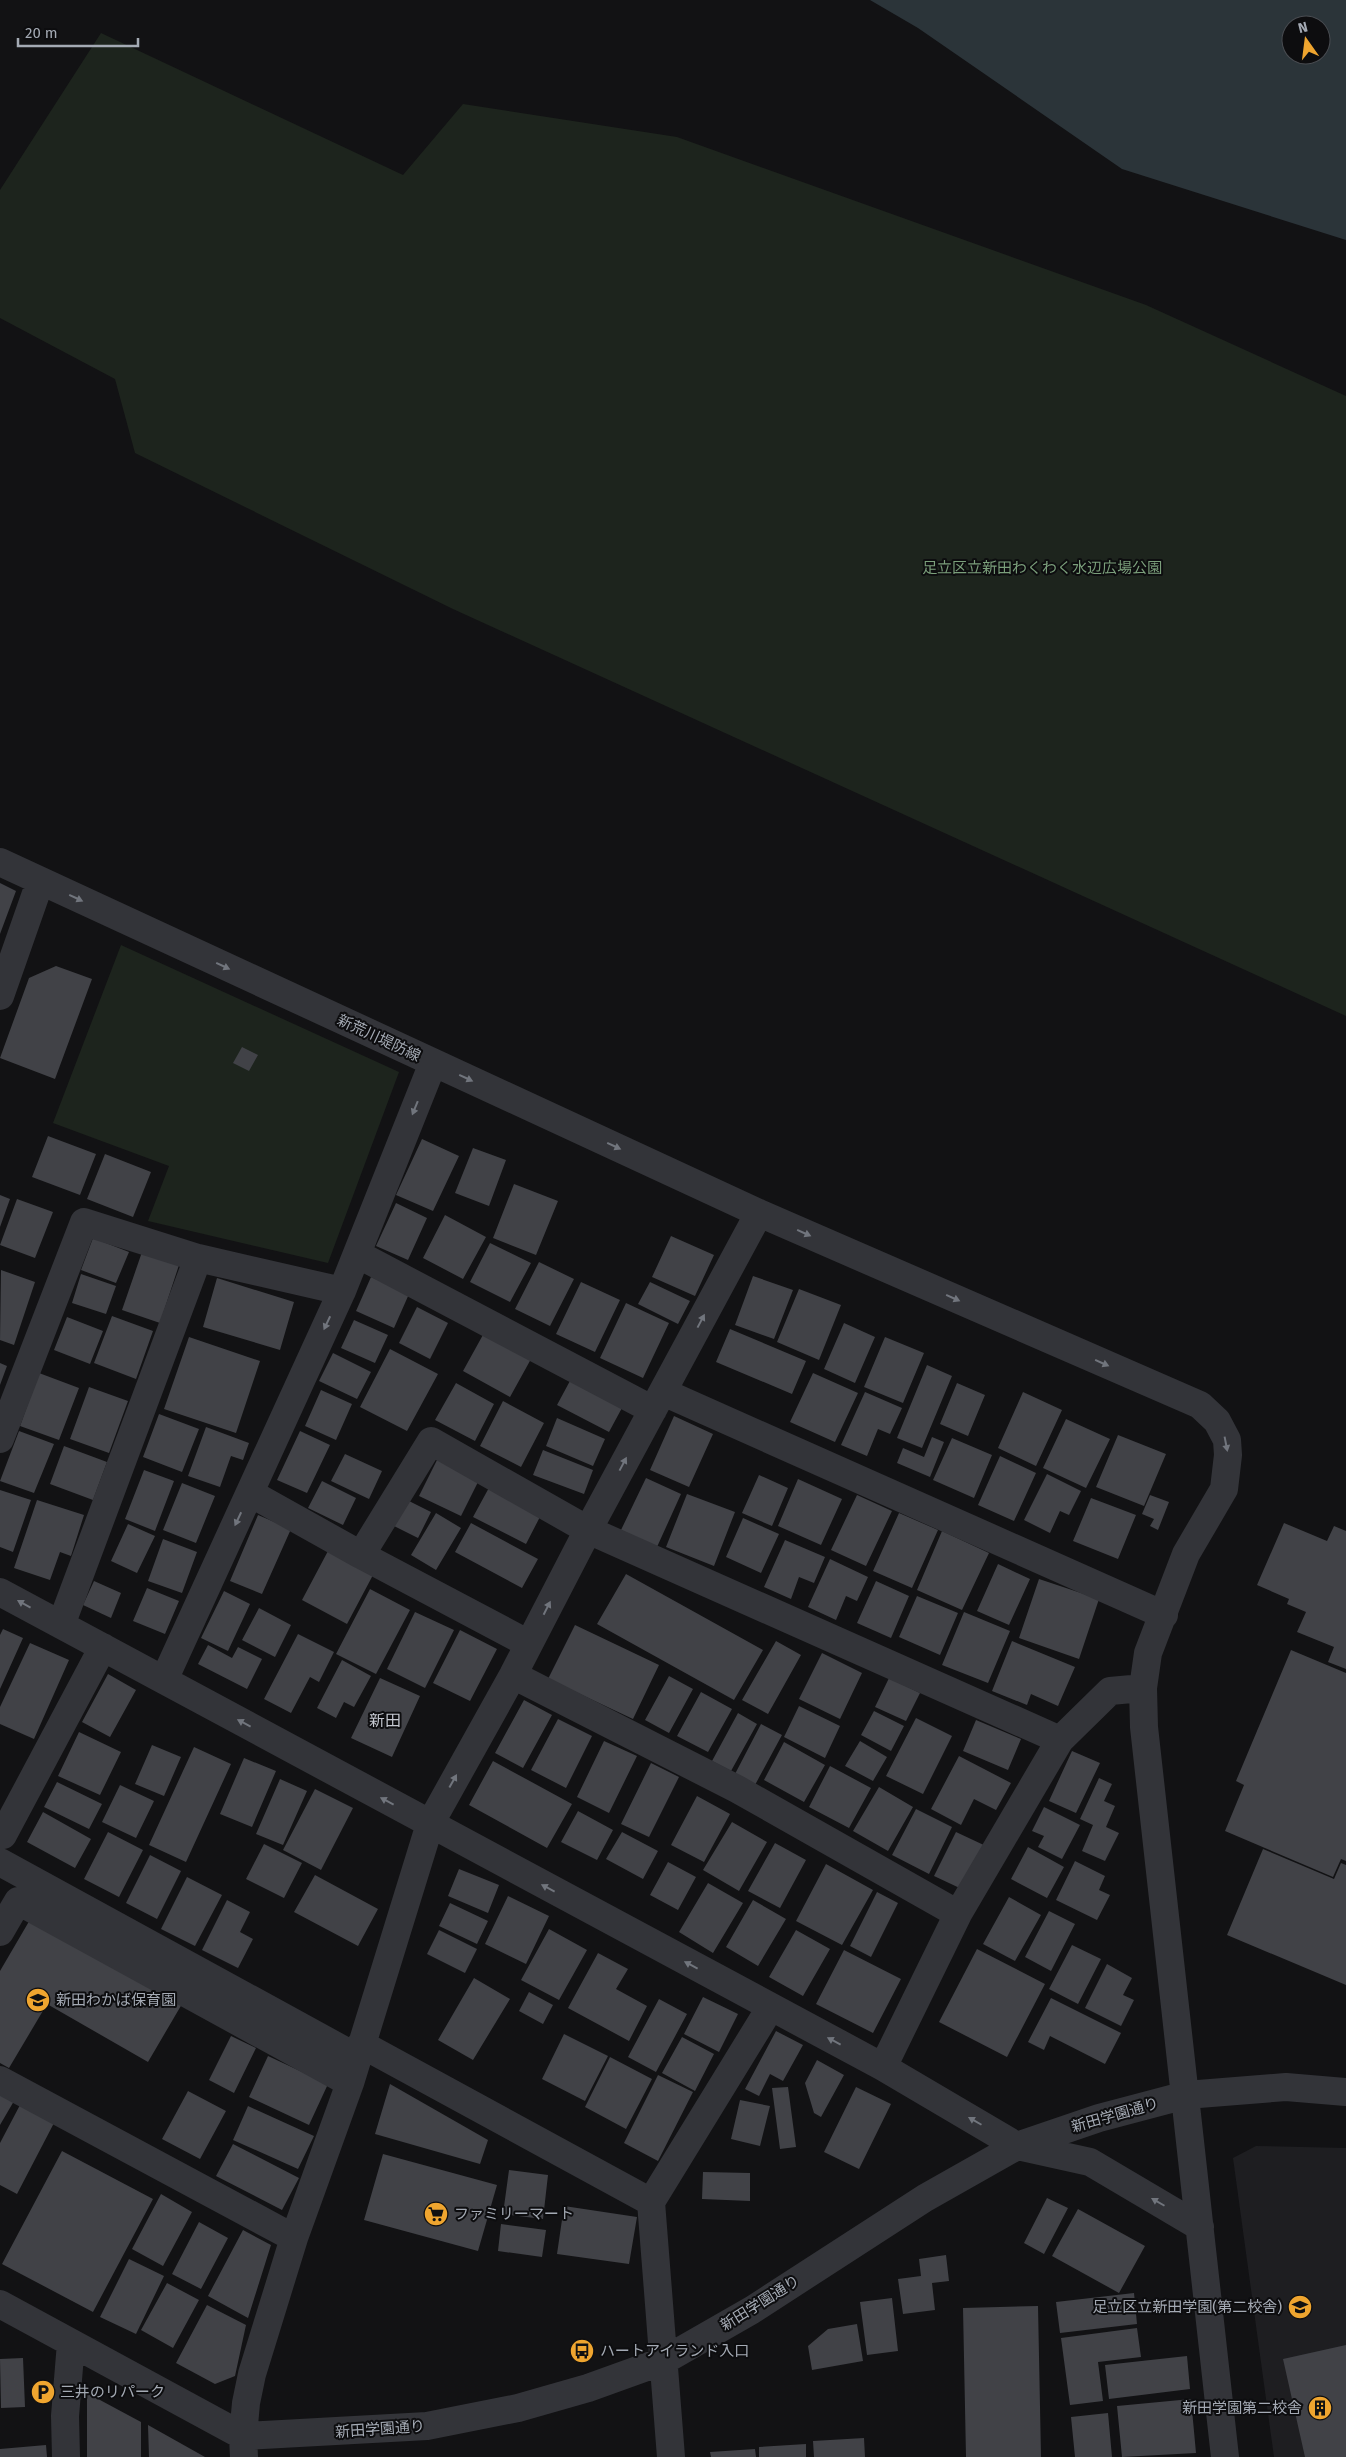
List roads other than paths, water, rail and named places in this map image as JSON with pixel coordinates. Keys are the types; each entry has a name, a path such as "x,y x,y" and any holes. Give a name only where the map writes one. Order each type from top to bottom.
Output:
{"street":[{"name":"新荒川堤防線","path":"0,862 759,1213 1200,1405 1217,1421 1227,1440 1228,1455 1224,1489 1186,1554 1164,1616"},
{"path":"0,996 40,882"},
{"path":"164,1680 342,1291 434,1063"},
{"path":"0,2304 71,2343 243,2446 246,2403 252,2374 294,2238 356,2062 430,1824 513,1675 588,1530 759,1213"},
{"path":"0,1439 84,1222 198,1258 342,1291"},
{"path":"357,1254 658,1401 1164,1616 1148,1653 1143,1688 1144,1727 1225,2457"},
{"path":"61,1625 198,1258"},
{"path":"361,1555 431,1440 588,1530 1060,1740"},
{"path":"250,1492 361,1555 528,1644"},
{"path":"0,1592 770,2008 883,2067 1017,2146 1090,2162 1200,2227"},
{"path":"0,1833 3,1835 103,1647"},
{"path":"513,1675 737,1789 958,1914"},
{"path":"883,2067 958,1914 1060,1740 1110,1691 1143,1688"},
{"path":"0,1862 356,2062"},
{"path":"0,1932 18,1901 652,2202"},
{"path":"671,2457 652,2202 770,2008"},
{"path":"0,2080 294,2238"},
{"name":"新田学園通り","path":"243,2446 428,2426 518,2408 588,2388 663,2361 752,2310 924,2198 1017,2146 1099,2118 1186,2095 1286,2087 1346,2092"},
{"path":"66,2457 66,2416 71,2343"}],"place":[{"name":"新田わかば保育園","path":"38,2000"},
{"name":"ファミリーマート","path":"436,2214"},
{"name":"足立区立新田学園(第二校舎)","path":"1300,2307"},
{"name":"ハートアイランド入口","path":"582,2351"},
{"name":"三井のリパーク","path":"43,2392"},
{"name":"新田学園第二校舎","path":"1320,2408"}],"district":[{"name":"新田","path":"385,1720"}],"park label":[{"name":"足立区立新田わくわく水辺広場公園","path":"1042,568"}]}
